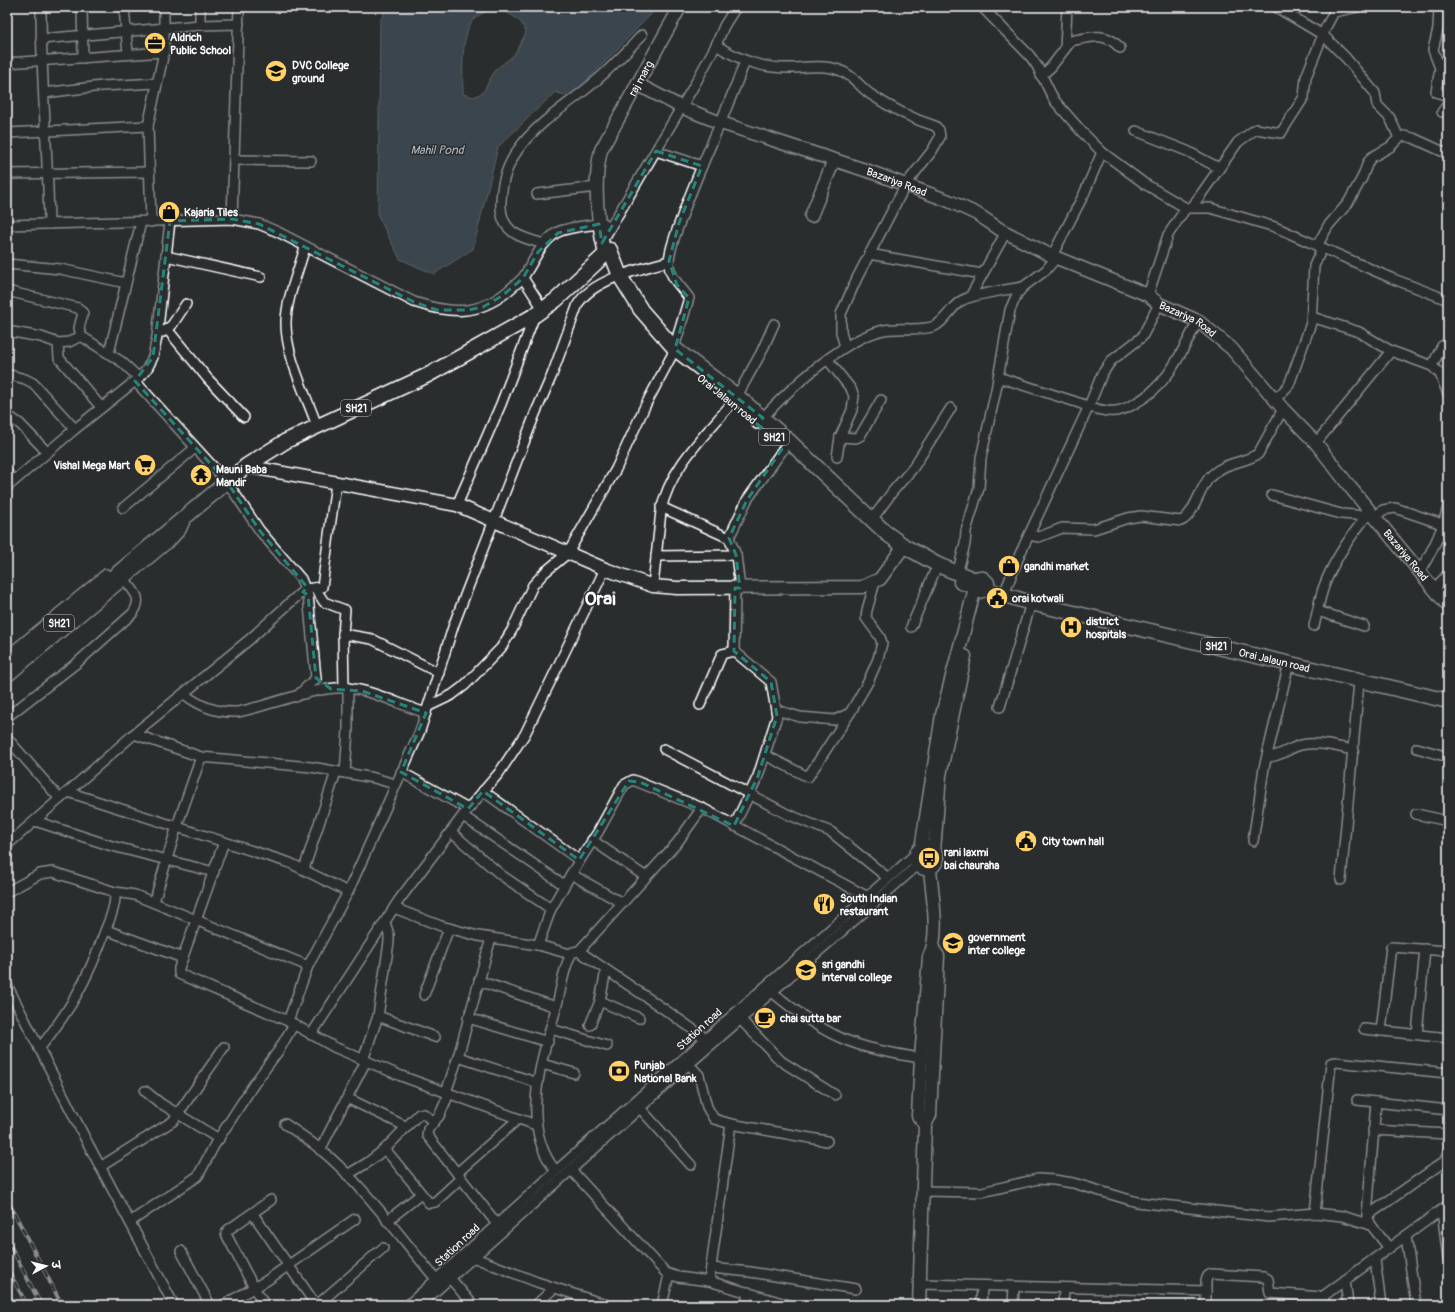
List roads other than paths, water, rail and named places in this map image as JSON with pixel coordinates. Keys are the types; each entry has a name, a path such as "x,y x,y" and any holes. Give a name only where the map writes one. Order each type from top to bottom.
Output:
{"main road":[{"name":"Orai Jalaun road","path":"607,252 618,277 673,352 734,399 787,443 902,549 934,573 1031,603 1359,682 1448,701"},
{"name":"SH21","path":"7,666 119,580 185,517 246,466 286,441 428,374 539,312 556,300 607,252"},
{"name":"Orai Jalaun road","path":"828,481 880,537 979,586"},
{"path":"979,586 1006,589 1448,695"}],"street":[{"path":"41,7 41,61 47,132 49,224"},
{"path":"82,7 83,58"},
{"path":"124,7 128,54"},
{"path":"151,222 148,172 148,126 164,52 164,7"},
{"path":"200,7 200,25"},
{"path":"232,219 239,7"},
{"name":"raj marg","path":"601,150 680,7"},
{"path":"606,235 656,152 716,45 724,26 736,7"},
{"path":"982,7 1030,56 1037,66 1054,100 1102,152 1145,184 1189,207 1210,208 1274,227 1391,278 1448,300"},
{"path":"1065,48 1067,7"},
{"path":"1276,7 1323,35 1375,93 1377,105 1390,118 1399,138"},
{"path":"1148,295 1168,235 1238,142 1256,129 1281,133 1304,97 1306,77 1334,12 1358,7"},
{"path":"1439,7 1438,29 1433,50 1440,68 1436,92 1448,96"},
{"path":"41,39 200,25 239,24"},
{"path":"544,244 520,238 510,231 505,223 500,207 501,190 510,158 520,145 551,116 597,80 642,35"},
{"path":"1041,76 1051,67 1071,42 1103,37 1110,38 1120,48"},
{"path":"716,45 735,57 759,65 775,67 823,67 838,69 850,75 869,92 901,114 936,126 940,132 940,137 932,151 906,184 841,314 840,324 846,348"},
{"path":"7,63 164,52"},
{"path":"184,694 195,702 209,709 223,712 250,710 296,697 332,689 346,688 428,710 464,686 501,648 512,630 533,585 545,572 568,553 616,469 645,406 673,352 689,298 677,285 671,273 669,261 679,223 721,123 744,61"},
{"path":"44,93 102,86 157,83"},
{"name":"Bazariya Road","path":"638,84 681,107 721,123 906,184 964,207 1006,232 1054,257 1148,295 1159,304 1198,321 1231,348 1283,409 1316,443 1371,515 1420,571 1448,606"},
{"path":"1442,112 1448,104"},
{"path":"7,133 148,126"},
{"path":"1136,131 1187,151 1219,168"},
{"path":"1275,400 1283,393 1291,379 1312,317 1314,266 1319,247 1328,226 1348,202 1362,178 1368,162 1399,138 1404,136 1413,138 1448,154"},
{"path":"601,150 598,163 597,187 601,223 607,252"},
{"path":"601,150 601,223 606,235 607,252"},
{"path":"656,152 702,166"},
{"path":"957,574 965,544 966,531 979,488 981,458 1010,310 1017,294 1023,287 1046,270 1054,257 1102,152"},
{"path":"234,160 311,161"},
{"path":"811,216 834,160"},
{"path":"7,174 148,172"},
{"path":"537,194 597,187"},
{"path":"7,225 232,219 259,224 278,232 414,302 437,310 468,310 483,307 502,296 523,278 544,244 558,232 601,223"},
{"path":"7,473 10,484 137,379 147,369 153,356 157,336 170,221"},
{"path":"109,353 141,222"},
{"path":"970,297 1006,232"},
{"path":"305,247 288,305 286,331 290,350 317,426"},
{"path":"870,254 982,274"},
{"path":"166,256 260,277"},
{"path":"130,1222 195,1180 254,1084 279,1050 291,1022 308,966 348,892 428,710 454,624 583,294 618,277 669,261"},
{"path":"7,264 60,269 126,283"},
{"path":"457,505 539,312 523,278"},
{"path":"760,421 828,360 869,334 895,328 927,328 935,326 959,302 970,297 1023,287"},
{"path":"7,291 78,308 83,312 79,328 81,336 109,353 137,379 195,448 227,482 260,531 301,579 304,590 308,595 316,678 332,689"},
{"path":"157,336 167,329 186,304"},
{"path":"1006,589 1106,366 1142,337 1159,304"},
{"path":"1312,317 1359,332 1391,351 1432,366 1440,374 1448,394"},
{"path":"998,377 1089,406 1110,412 1117,411 1144,399 1166,378 1177,361 1198,321"},
{"path":"653,586 662,507 669,483 691,452 734,399 761,353 774,324"},
{"path":"167,329 208,379 244,417"},
{"path":"7,331 58,343 69,342 81,336"},
{"path":"1432,366 1442,346 1448,342"},
{"path":"58,343 59,358 102,408"},
{"path":"1316,443 1391,351"},
{"path":"828,360 851,389 854,396 852,410 840,437 837,457"},
{"path":"7,374 33,383 75,429"},
{"path":"840,437 856,438 860,436 881,400"},
{"path":"871,521 913,468 951,408"},
{"path":"1029,535 1039,537 1062,528 1094,529 1128,518 1141,516 1181,521 1186,519 1190,515 1200,491 1217,469 1258,454 1283,409"},
{"path":"7,415 20,424 47,452"},
{"path":"729,538 746,500 787,443"},
{"path":"123,508 195,448"},
{"path":"246,466 457,505 604,569 653,586 676,588 862,586 875,582 886,573 902,549"},
{"path":"7,845 134,734 184,694 304,590 322,587 336,483"},
{"path":"1272,495 1341,514 1371,515 1383,510 1395,508 1446,525"},
{"path":"1420,571 1446,525 1448,506"},
{"path":"662,507 729,538 733,545 736,555 737,588 734,651"},
{"path":"1314,626 1328,576 1348,542 1371,515"},
{"path":"7,656 166,526 173,521 185,517"},
{"path":"656,556 736,555"},
{"path":"311,1035 394,908 450,832 499,772 525,734 604,569"},
{"path":"911,627 934,573"},
{"path":"1434,589 1448,574"},
{"path":"7,678 119,580 138,600 138,605 133,613 78,662 7,717"},
{"path":"765,755 808,777 850,714 868,682 882,647 880,637 866,618 875,582"},
{"path":"919,1305 925,1125 918,1116 926,1059 929,957 933,949 934,919 930,869 937,861 934,850 940,775 979,586"},
{"path":"930,869 923,869 918,865 916,859 919,851 942,715 979,586"},
{"path":"304,869 341,772 348,730 343,634 345,610 324,602 315,588"},
{"path":"1000,707 1031,603"},
{"path":"1318,612 1364,626"},
{"path":"343,634 372,639 439,673"},
{"path":"700,705 722,654 734,651"},
{"path":"734,651 771,682 777,716 765,755 750,793 734,826"},
{"path":"1253,841 1257,807 1267,757 1289,664"},
{"path":"296,697 316,678"},
{"path":"1341,880 1359,682"},
{"path":"776,710 800,717 835,720 850,714"},
{"path":"134,734 201,757 311,767 395,784"},
{"path":"7,738 60,799"},
{"path":"1267,757 1275,757 1300,745 1311,744 1354,750"},
{"path":"1417,748 1448,757"},
{"path":"664,749 750,793 787,814 831,832 888,878"},
{"path":"154,902 176,826 201,757"},
{"path":"401,772 465,813 564,886"},
{"path":"538,945 550,909 624,785 629,781 640,782 702,808 866,896"},
{"path":"483,791 579,860"},
{"path":"68,792 290,863 348,892"},
{"path":"556,1171 549,1162 542,1147 536,1126 538,1083 556,1007 575,953 677,843 702,808"},
{"path":"1416,814 1448,821"},
{"path":"35,821 166,861 214,872"},
{"path":"450,832 501,875 550,909"},
{"path":"592,840 646,877"},
{"path":"224,842 183,958 179,971 182,977 291,1022 311,1035 365,1061 536,1126"},
{"path":"919,851 927,848 934,850"},
{"name":"Station road","path":"420,1305 640,1108 706,1039 866,896 919,851"},
{"name":"Station road","path":"408,1305 556,1171 686,1061 741,1020 918,865"},
{"path":"7,892 47,872 52,872 115,892 135,895 308,966"},
{"path":"571,874 622,903"},
{"path":"39,1049 58,1025 94,964 112,912 115,892"},
{"path":"394,908 449,928 491,938 538,945 575,953 606,970 660,1005 706,1039"},
{"path":"320,1150 365,1061 378,1016 389,942 389,935 385,922"},
{"path":"424,995 449,928"},
{"path":"106,930 183,958"},
{"path":"491,938 447,1093 434,1122 428,1130 428,1135 497,1224"},
{"path":"1381,1030 1389,950 1393,946 1448,951"},
{"path":"1417,1034 1425,949"},
{"path":"590,1025 600,1001 606,970"},
{"path":"478,981 556,1007"},
{"path":"7,985 100,1167 174,1305"},
{"path":"772,992 802,1016 841,1038 878,1051 926,1059"},
{"path":"600,1001 639,1018"},
{"path":"378,1016 435,1037"},
{"path":"468,1018 548,1042"},
{"path":"741,1020 781,1060 835,1095"},
{"path":"551,1029 606,1046"},
{"path":"1364,1030 1381,1030 1448,1038"},
{"path":"100,1167 166,1127 180,1114 224,1047"},
{"path":"458,1057 538,1083"},
{"path":"686,1061 701,1082 710,1115 720,1122 827,1141"},
{"path":"1315,1213 1331,1063 1448,1073"},
{"path":"542,1064 574,1073"},
{"path":"146,1091 160,1103 219,1139"},
{"path":"347,1098 407,1126"},
{"path":"1357,1100 1448,1110"},
{"path":"1376,1102 1367,1216 1371,1225 1389,1248"},
{"path":"640,1108 691,1165"},
{"path":"347,1175 367,1163 385,1149 422,1113 434,1122"},
{"path":"385,1149 426,1200 432,1203 517,1120"},
{"path":"285,1124 320,1150 347,1175 436,1279"},
{"path":"709,1281 731,1124"},
{"path":"1373,1130 1448,1134"},
{"path":"1367,1216 1445,1161 1448,1151"},
{"path":"571,1170 662,1270 670,1275 709,1281 789,1305"},
{"path":"923,1191 982,1192 1038,1179 1073,1184 1137,1202 1249,1215 1281,1217 1315,1213 1342,1216 1371,1225"},
{"path":"387,1221 421,1194"},
{"path":"265,1305 254,1288 226,1234 228,1230 271,1200"},
{"path":"1311,1305 1324,1301 1345,1280 1445,1207"},
{"path":"1445,1207 1448,1259"},
{"path":"253,1214 317,1305 383,1248"},
{"path":"222,1305 254,1288 354,1219"},
{"path":"1406,1236 1416,1305"},
{"path":"181,1251 210,1305"},
{"path":"465,1254 554,1288 607,1305"},
{"path":"1374,1259 1381,1305"},
{"path":"711,1268 750,1272 856,1289"},
{"path":"1206,1305 1206,1280 1211,1274 1264,1277 1268,1279 1270,1293 1324,1301"},
{"path":"662,1305 670,1275"},
{"path":"450,1278 473,1305"},
{"path":"1345,1280 1348,1305"},
{"path":"920,1284 1064,1289 1206,1291"},
{"path":"981,1305 982,1286"},
{"path":"1013,1305 1014,1287"},
{"path":"536,1305 554,1288"},
{"path":"1063,1305 1064,1289"},
{"path":"746,1305 748,1292"}],"water":[{"name":"Mahil Pond","path":"387,7 651,7 654,11 571,97 555,92 498,147 473,249 434,274 400,259 378,216 380,21","holes":["493,8 509,13 517,19 524,27 526,33 514,55 495,70 483,92 474,97 463,94 463,55 466,34 474,19"]}],"railway":[{"path":"7,1199 62,1305"},
{"path":"7,1239 41,1305"},
{"path":"7,1268 27,1305"}],"place":[{"name":"Aldrich Public School","path":"155,43"},
{"name":"DVC College ground","path":"276,71"},
{"name":"Kajaria Tiles","path":"169,212"},
{"name":"Vishal Mega Mart","path":"145,465"},
{"name":"Mauni Baba Mandir","path":"201,475"},
{"name":"gandhi market","path":"1009,566"},
{"name":"orai kotwali","path":"997,598"},
{"name":"district hospitals","path":"1071,627"},
{"name":"City town hall","path":"1026,841"},
{"name":"rani laxmi bai chauraha","path":"929,858"},
{"name":"South Indian restaurant","path":"824,904"},
{"name":"government inter college","path":"953,943"},
{"name":"sri gandhi interval college","path":"806,970"},
{"name":"chai sutta bar","path":"765,1018"},
{"name":"Punjab National Bank","path":"619,1071"}],"district":[{"name":"Orai","path":"600,598"}]}
